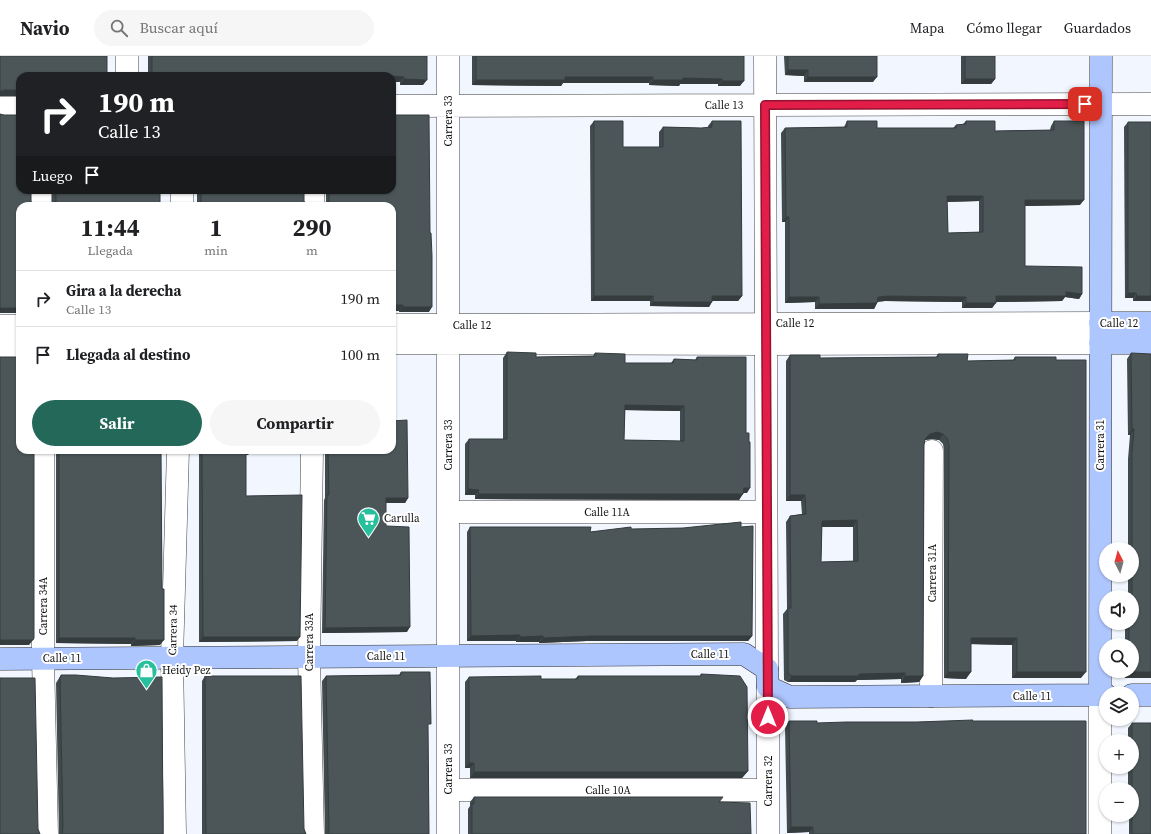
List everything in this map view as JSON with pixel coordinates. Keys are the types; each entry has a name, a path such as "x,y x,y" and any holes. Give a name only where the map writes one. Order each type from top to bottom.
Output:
{"street":[{"path":"127,56 127,72"},
{"name":"Carrera 33","path":"448,56 448,834"},
{"name":"Carrera 32","path":"765,56 768,834"},
{"name":"Carrera 31","path":"1101,56 1100,333 1103,686"},
{"name":"Calle 13","path":"396,106 1151,104"},
{"path":"0,108 16,108"},
{"name":"Calle 12","path":"396,342 447,335 1100,333 1151,323"},
{"path":"0,326 16,326"},
{"name":"Calle 12","path":"396,326 447,335"},
{"name":"Calle 12","path":"1100,333 1151,343"},
{"path":"0,346 16,346"},
{"name":"Carrera 31A","path":"931,696 932,451"},
{"name":"Carrera 34A","path":"43,454 43,658 47,834"},
{"name":"Carrera 34","path":"175,834 172,658 178,454"},
{"name":"Carrera 33A","path":"312,454 308,657 313,834"},
{"name":"Calle 11A","path":"448,512 766,512"},
{"name":"Calle 11","path":"0,659 744,654 767,678 790,697 1099,695"},
{"path":"1139,695 1151,695"},
{"name":"Carrera 31","path":"1100,834 1102,726"},
{"name":"Calle 10A","path":"448,790 768,790"}],"building":[{"path":"0,56 107,56 107,72 16,72 16,90 0,91"},
{"path":"152,56 427,56 427,80 404,79 404,77 396,76 396,72 152,72"},
{"path":"476,56 744,56 744,81 683,78 683,80 653,80 653,77 565,77 565,80 476,80"},
{"path":"788,56 877,56 877,77 808,77 808,70 788,70"},
{"path":"965,56 995,56 995,79 965,79"},
{"path":"0,114 16,115 16,194 31,194 31,202 16,202 16,308 0,308"},
{"path":"396,115 429,115 432,307 403,307 403,305 396,305 396,202 329,201 329,194 396,194"},
{"path":"594,121 623,121 623,147 663,147 663,127 701,128 712,127 712,121 741,121 742,296 712,296 712,302 653,302 653,296 594,296"},
{"path":"847,121 877,121 877,128 956,128 956,125 966,124 966,121 995,121 995,131 1054,130 1054,121 1084,121 1084,200 1025,200 1025,266 1082,267 1082,294 1066,292 1066,296 996,296 996,303 966,303 966,297 889,296 878,297 877,303 819,304 819,297 789,297 789,217 786,217 785,128 847,127","holes":["947,196 983,196 983,232 948,233"]},
{"path":"1128,122 1151,122 1151,296 1137,296 1136,293 1128,293"},
{"path":"56,194 160,194 160,202 56,201"},
{"path":"201,194 304,194 304,202 201,202"},
{"path":"507,352 536,353 536,357 595,356 595,353 625,354 625,363 673,363 674,359 697,360 697,357 746,357 746,433 749,433 750,442 750,488 744,488 743,494 478,494 479,490 468,489 469,439 507,439","holes":["625,405 684,406 684,441 624,440"]},
{"path":"1131,353 1151,354 1151,672 1139,672 1139,638 1129,638 1129,630 1139,630 1139,590 1132,590 1132,582 1139,582 1139,542 1132,542 1132,453 1134,429 1132,429"},
{"path":"938,354 968,354 967,361 1015,360 1015,357 1056,357 1056,360 1086,360 1086,672 1017,672 1017,638 971,638 971,672 948,672 949,445 947,438 943,434 937,432 930,434 925,439 924,445 923,676 905,676 905,673 859,674 859,676 792,676 788,674 788,608 791,608 790,516 806,514 805,495 790,495 790,355 820,355 820,358 938,357","holes":["857,520 858,561 821,562 822,521"]},
{"path":"0,357 16,357 16,454 34,454 34,638 33,640 0,640"},
{"path":"407,420 408,498 386,498 386,526 409,527 410,627 325,628 327,495 329,495 328,454 396,454 396,421"},
{"path":"59,454 161,454 164,640 135,640 135,638 59,638"},
{"path":"202,454 246,454 246,496 302,495 300,637 203,637"},
{"path":"741,522 741,527 753,526 752,636 591,636 543,638 543,636 520,637 520,635 471,636 470,527 591,527 590,532 631,527 631,529 683,528"},
{"path":"401,672 430,672 431,724 428,724 429,834 328,834 326,676 401,675"},
{"path":"701,674 740,676 747,687 748,771 746,772 474,772 474,763 469,763 469,677 541,676 541,679 578,679 578,676 701,676"},
{"path":"61,675 113,678 162,677 163,834 62,834"},
{"path":"205,676 301,676 304,829 306,834 206,834"},
{"path":"0,678 35,678 38,829 40,834 0,834"},
{"path":"973,720 972,721 1086,721 1086,834 813,834 813,827 791,827 789,721 817,721 817,723"},
{"path":"1139,723 1151,723 1151,834 1132,834 1132,822 1139,822 1139,782 1132,782 1132,774 1139,774 1139,734 1132,734 1132,726 1139,726"},
{"path":"474,797 723,797 719,802 750,803 751,834 472,834 472,804 474,804"}],"place":[{"name":"Carulla","path":"369,538"},
{"name":"Heidy Pez","path":"147,690"}],"route":[{"path":"768,717 765,105 1085,104"}]}
